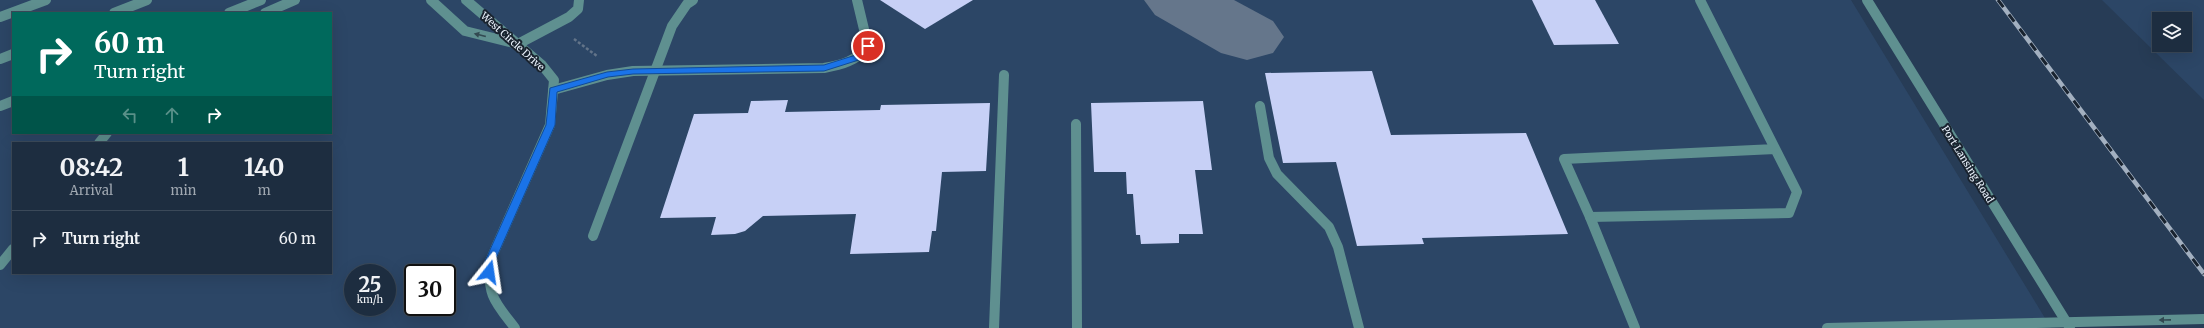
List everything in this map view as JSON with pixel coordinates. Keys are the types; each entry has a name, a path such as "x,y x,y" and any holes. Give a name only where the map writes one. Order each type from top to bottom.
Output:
{"street":[{"path":"14,12 46,0"},
{"path":"117,12 147,0"},
{"path":"231,12 261,0"},
{"path":"267,12 294,0"},
{"path":"431,0 465,31 518,44 569,17 578,9 579,0"},
{"name":"West Circle Drive","path":"466,0 542,65 554,80 550,125 490,261 488,282 495,302 515,328"},
{"path":"593,236 672,26 687,4 693,0"},
{"path":"553,90 607,75 654,71 824,68 836,66 862,56 868,46 857,0"},
{"path":"1590,218 1789,213 1797,192 1700,0"},
{"name":"Port Lansing Road","path":"1867,0 2068,325"},
{"path":"0,17 12,13"},
{"path":"0,59 12,54"},
{"path":"994,328 1004,75"},
{"path":"0,106 12,100"},
{"path":"1260,106 1269,158 1277,174 1329,227 1338,247 1359,328"},
{"path":"1076,124 1077,328"},
{"path":"100,142 106,134"},
{"path":"1635,328 1564,158 1775,149"},
{"path":"0,265 12,250"},
{"path":"1827,328 2068,325 2204,319"}],"shaded area":[{"path":"0,0 1851,0 2051,328 0,328"},
{"path":"2102,0 2204,0 2204,100 2155,52 2192,52 2192,12 2152,12 2152,49"}],"building":[{"path":"880,0 973,0 925,29"},
{"path":"1532,0 1595,0 1619,44 1554,45"},
{"path":"1372,71 1391,135 1526,133 1568,234 1422,238 1424,244 1357,246 1336,162 1283,163 1265,73"},
{"path":"788,100 785,112 880,110 881,105 990,103 986,171 942,172 936,231 932,231 929,252 850,254 856,214 763,216 745,231 735,234 711,235 716,217 660,218 694,114 748,113 751,101"},
{"path":"1203,101 1212,170 1195,170 1203,234 1179,234 1179,243 1141,244 1140,235 1136,235 1133,194 1127,194 1126,172 1094,172 1091,103"}],"taxiway":[{"path":"1180,0 1247,37"}],"railway":[{"path":"1998,0 2204,274"}],"route":[{"path":"489,272 490,261 550,125 553,90 607,75 633,72 824,68 836,66 862,56 868,46"}]}
